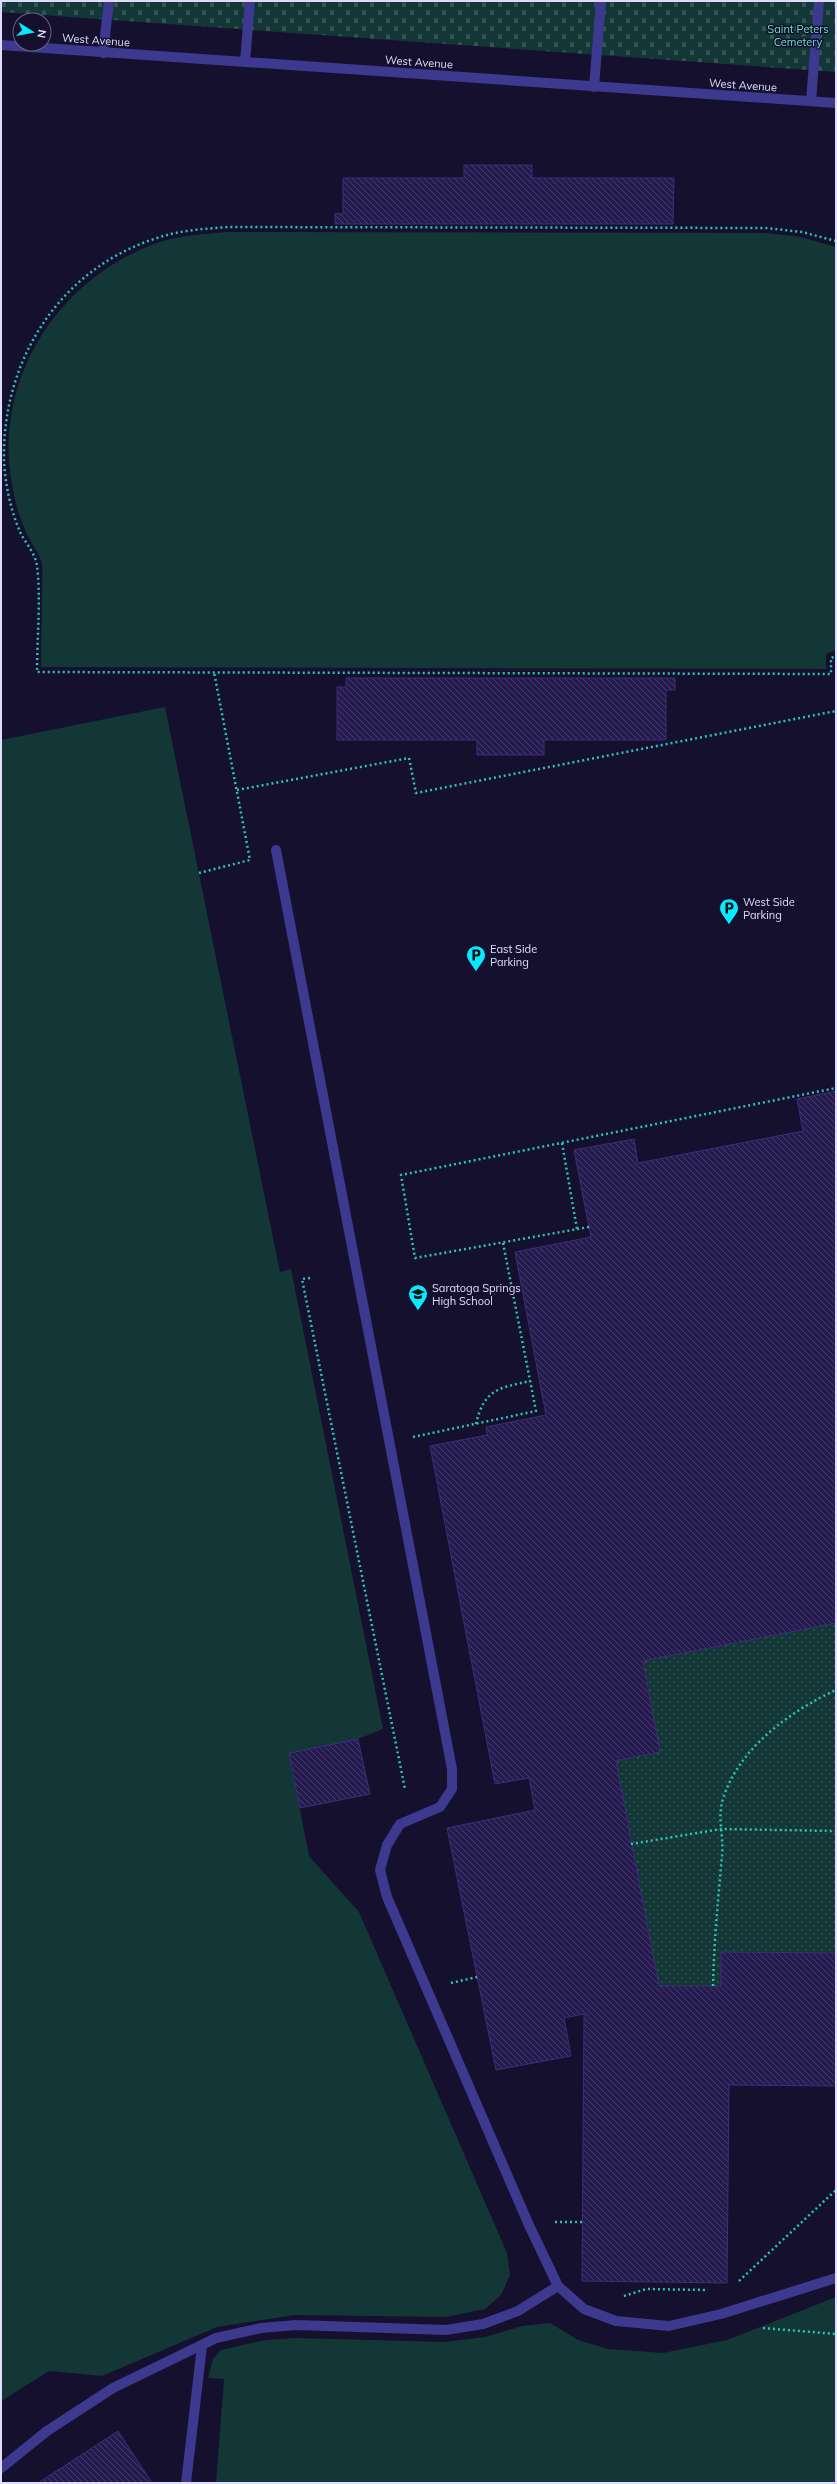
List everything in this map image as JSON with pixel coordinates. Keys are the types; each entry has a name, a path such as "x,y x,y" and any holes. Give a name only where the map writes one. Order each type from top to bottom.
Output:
{"street":[{"path":"103,53 109,1"},
{"path":"245,62 250,1"},
{"path":"594,87 601,1"},
{"path":"811,101 819,1"},
{"name":"West Avenue","path":"1,46 836,103"},
{"path":"276,850 452,1769 452,1789 440,1807 400,1824 387,1845 380,1870 387,1896 528,2223 558,2286 584,2309 616,2321 669,2326 721,2314 836,2278"},
{"path":"1,2468 47,2431 112,2388 216,2338 261,2328 289,2326 446,2330 483,2324 518,2311 558,2286"},
{"path":"186,2483 202,2346"}],"path":[{"path":"836,241 802,232 766,228 228,227 192,230 157,238 123,252 92,271 65,295 42,323 24,355 12,389 5,425 4,462 10,498 21,532 37,564 37,672 831,674 831,658 836,656"},
{"path":"199,873 250,860 214,672"},
{"path":"237,790 409,758 416,793 836,711"},
{"path":"589,1227 415,1258 401,1175 836,1088"},
{"path":"562,1143 577,1229"},
{"path":"417,1436 536,1411 503,1242"},
{"path":"310,1278 302,1279 405,1789"},
{"path":"476,1424 480,1406 488,1395 502,1387 530,1381"},
{"path":"713,1986 714,1936 723,1847 720,1829 722,1800 736,1769 765,1737 797,1711 836,1690"},
{"path":"632,1844 720,1829 836,1832"},
{"path":"447,1983 477,1977"},
{"path":"734,2286 836,2190"},
{"path":"552,2222 582,2222"},
{"path":"618,2299 646,2288 713,2291"}],"green space":[{"name":"Saint Peters Cemetery","path":"1,1 836,1 836,72 52,16 52,12 1,12"},
{"path":"228,232 766,233 801,237 836,247 836,650 826,654 826,669 41,667 42,564 19,515 11,480 9,462 10,426 17,391 29,358 47,328 69,301 95,277 124,258 166,240 192,235"},
{"path":"165,707 280,1272 291,1269 383,1729 358,1739 289,1754 309,1856 359,1912 507,2253 510,2275 501,2295 485,2309 446,2317 295,2315 217,2327 102,2376 49,2371 3,2400 1,2399 1,740"},
{"path":"836,1623 836,1953 721,1952 721,1986 659,1986 616,1761 660,1752 643,1661"},
{"path":"836,2297 836,2483 216,2483 224,2379 208,2378 213,2359 221,2350 265,2340 296,2338 445,2342 485,2337 522,2326 550,2323 578,2340 608,2349 663,2353 727,2340"}],"building":[{"path":"464,165 532,165 532,178 674,178 673,224 335,224 335,213 343,214 343,178 464,178"},
{"path":"346,678 675,678 675,690 666,690 666,740 544,740 544,755 477,755 477,740 337,740 337,687 346,687"},
{"name":"Saratoga Springs High School","path":"836,1091 836,1623 643,1661 660,1752 616,1761 659,1986 721,1986 721,1952 836,1953 836,2086 729,2085 727,2283 582,2281 584,2014 564,2018 571,2056 496,2070 447,1828 535,1810 529,1778 495,1784 430,1446 487,1435 486,1427 546,1415 515,1252 591,1237 574,1150 634,1139 638,1163 803,1131 797,1099"},
{"path":"358,1739 370,1794 300,1808 289,1753"},
{"path":"118,2431 152,2483 38,2483"}],"place":[{"name":"West Side Parking","path":"729,925"},
{"name":"East Side Parking","path":"476,972"},
{"name":"Saratoga Springs High School","path":"418,1311"}]}
